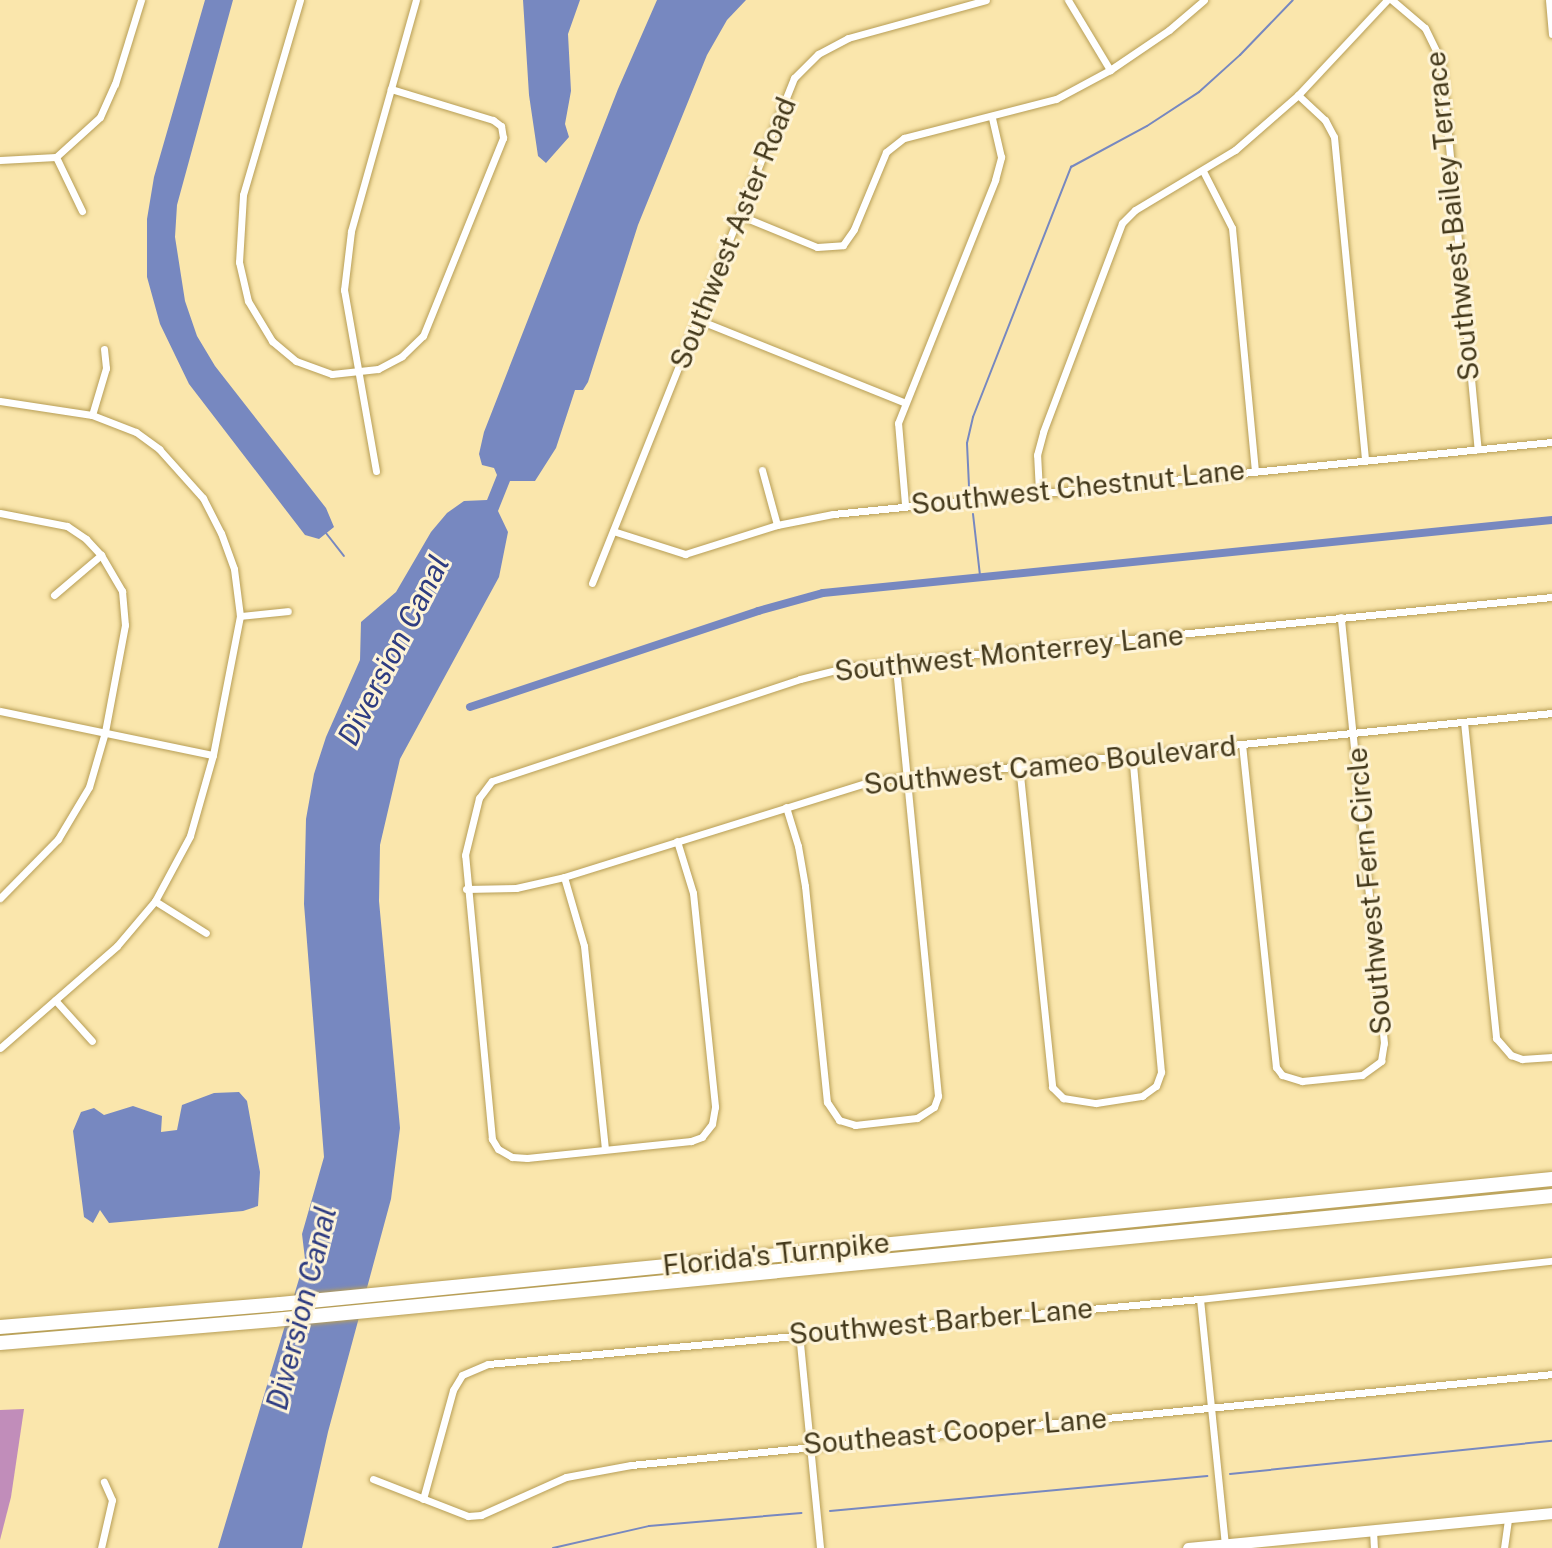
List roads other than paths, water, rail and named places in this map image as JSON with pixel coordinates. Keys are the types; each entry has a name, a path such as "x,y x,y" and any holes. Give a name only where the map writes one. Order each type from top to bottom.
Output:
{"highway":[{"name":"Florida's Turnpike","path":"0,1327 280,1304 1552,1179"},
{"name":"Florida's Turnpike","path":"0,1343 380,1310 1552,1196"}],"street":[{"path":"0,160 56,157 100,117 115,84 141,0"},
{"path":"300,0 243,195 239,262 248,301 272,341 305,366 332,374 360,373 402,356 428,327 503,138 497,122 391,89"},
{"path":"376,471 344,290 345,275 351,231 416,0"},
{"name":"Southwest Aster Road","path":"592,583 794,78 818,54 848,38 897,27 986,0"},
{"path":"1068,0 1110,70"},
{"path":"739,215 817,247 843,245 854,229 886,152 904,138 992,118 1056,99 1110,70 1169,30 1204,0"},
{"path":"1039,491 1037,455 1043,432 1122,223 1135,210 1235,150 1298,95 1390,0"},
{"name":"Southwest Bailey Terrace","path":"1390,0 1425,28 1441,61 1478,449"},
{"path":"1549,0 1552,34"},
{"path":"1298,95 1325,120 1334,137 1365,459"},
{"path":"905,504 898,423 995,180 1001,157 992,118"},
{"path":"56,157 82,211"},
{"path":"1203,171 1232,228 1255,470"},
{"path":"699,320 905,403"},
{"path":"92,415 106,368 104,349"},
{"path":"0,401 92,415 136,432 159,449 203,498 234,569 240,616 213,755 190,836 155,901 117,946 0,1048"},
{"name":"Southwest Chestnut Lane","path":"613,531 685,554 777,525 905,504 1552,442"},
{"path":"762,470 777,525"},
{"path":"0,513 67,526 101,555 122,591 125,625 105,732 89,787 58,839 0,898"},
{"path":"54,595 101,555"},
{"name":"Southwest Monterrey Lane","path":"466,889 465,855 483,788 504,775 800,679 895,660 1552,597"},
{"path":"240,616 288,611"},
{"name":"Southwest Fern Circle","path":"1242,744 1276,1067 1282,1075 1302,1081 1362,1075 1381,1061 1384,1043 1341,617"},
{"path":"786,807 798,846 805,886 827,1102 839,1120 855,1125 917,1118 934,1107 938,1096 895,660"},
{"path":"0,711 213,755"},
{"name":"Southwest Cameo Boulevard","path":"466,889 516,888 564,877 841,789 906,776 1552,713"},
{"path":"1464,722 1496,1038 1511,1055 1522,1059 1552,1057"},
{"path":"1019,765 1052,1087 1063,1098 1096,1103 1142,1096 1156,1086 1161,1072 1132,754"},
{"path":"466,889 492,1139 498,1149 512,1157 527,1158 691,1141 702,1137 712,1124 715,1107 693,893 677,841"},
{"path":"564,877 584,946 605,1149"},
{"path":"155,901 206,933"},
{"path":"55,1000 92,1041"},
{"name":"Southwest Barber Lane","path":"423,1499 453,1390 462,1375 471,1368 799,1333 1200,1299 1552,1261"},
{"path":"1200,1299 1225,1546"},
{"path":"799,1333 820,1548"},
{"name":"Southeast Cooper Lane","path":"373,1479 468,1516 481,1515 566,1477 631,1465 808,1445 1552,1374"},
{"path":"101,1548 112,1500 104,1482"},
{"path":"1188,1548 1552,1513"},
{"path":"1504,1548 1508,1518"},
{"path":"1373,1530 1374,1548"}],"water":[{"path":"205,0 233,0 177,205 175,237 185,301 197,336 215,366 326,508 334,527 319,539 305,535 189,384 160,324 147,277 147,219 154,177"},
{"path":"523,0 580,0 568,34 571,91 565,124 569,137 546,163 538,156 529,95"},
{"name":"Diversion Canal","path":"657,0 746,0 727,20 707,55 638,225 588,382 583,390 575,390 556,448 535,481 510,481 498,511 508,532 499,577 400,759 380,845 379,901 400,1128 391,1199 328,1432 302,1548 218,1548 305,1259 302,1234 324,1157 304,904 306,819 314,774 326,737 360,660 361,622 396,592 431,532 447,513 464,501 487,500 497,475 494,468 482,465 479,454 484,432 618,89"},
{"path":"239,1092 247,1101 260,1172 258,1206 243,1211 109,1223 100,1210 93,1223 84,1217 73,1131 81,1112 94,1108 104,1115 133,1106 162,1116 161,1132 177,1130 182,1105 214,1093"}],"waterway":[{"path":"969,486 967,443 973,417 1071,167 1147,126 1199,92 1293,0"},
{"path":"973,514 980,575"},
{"path":"470,707 758,611 823,593 1552,520"},
{"path":"326,533 344,556"},
{"path":"1230,1474 1552,1441"},
{"path":"830,1511 1207,1476"},
{"path":"553,1548 649,1526 801,1513"}]}
